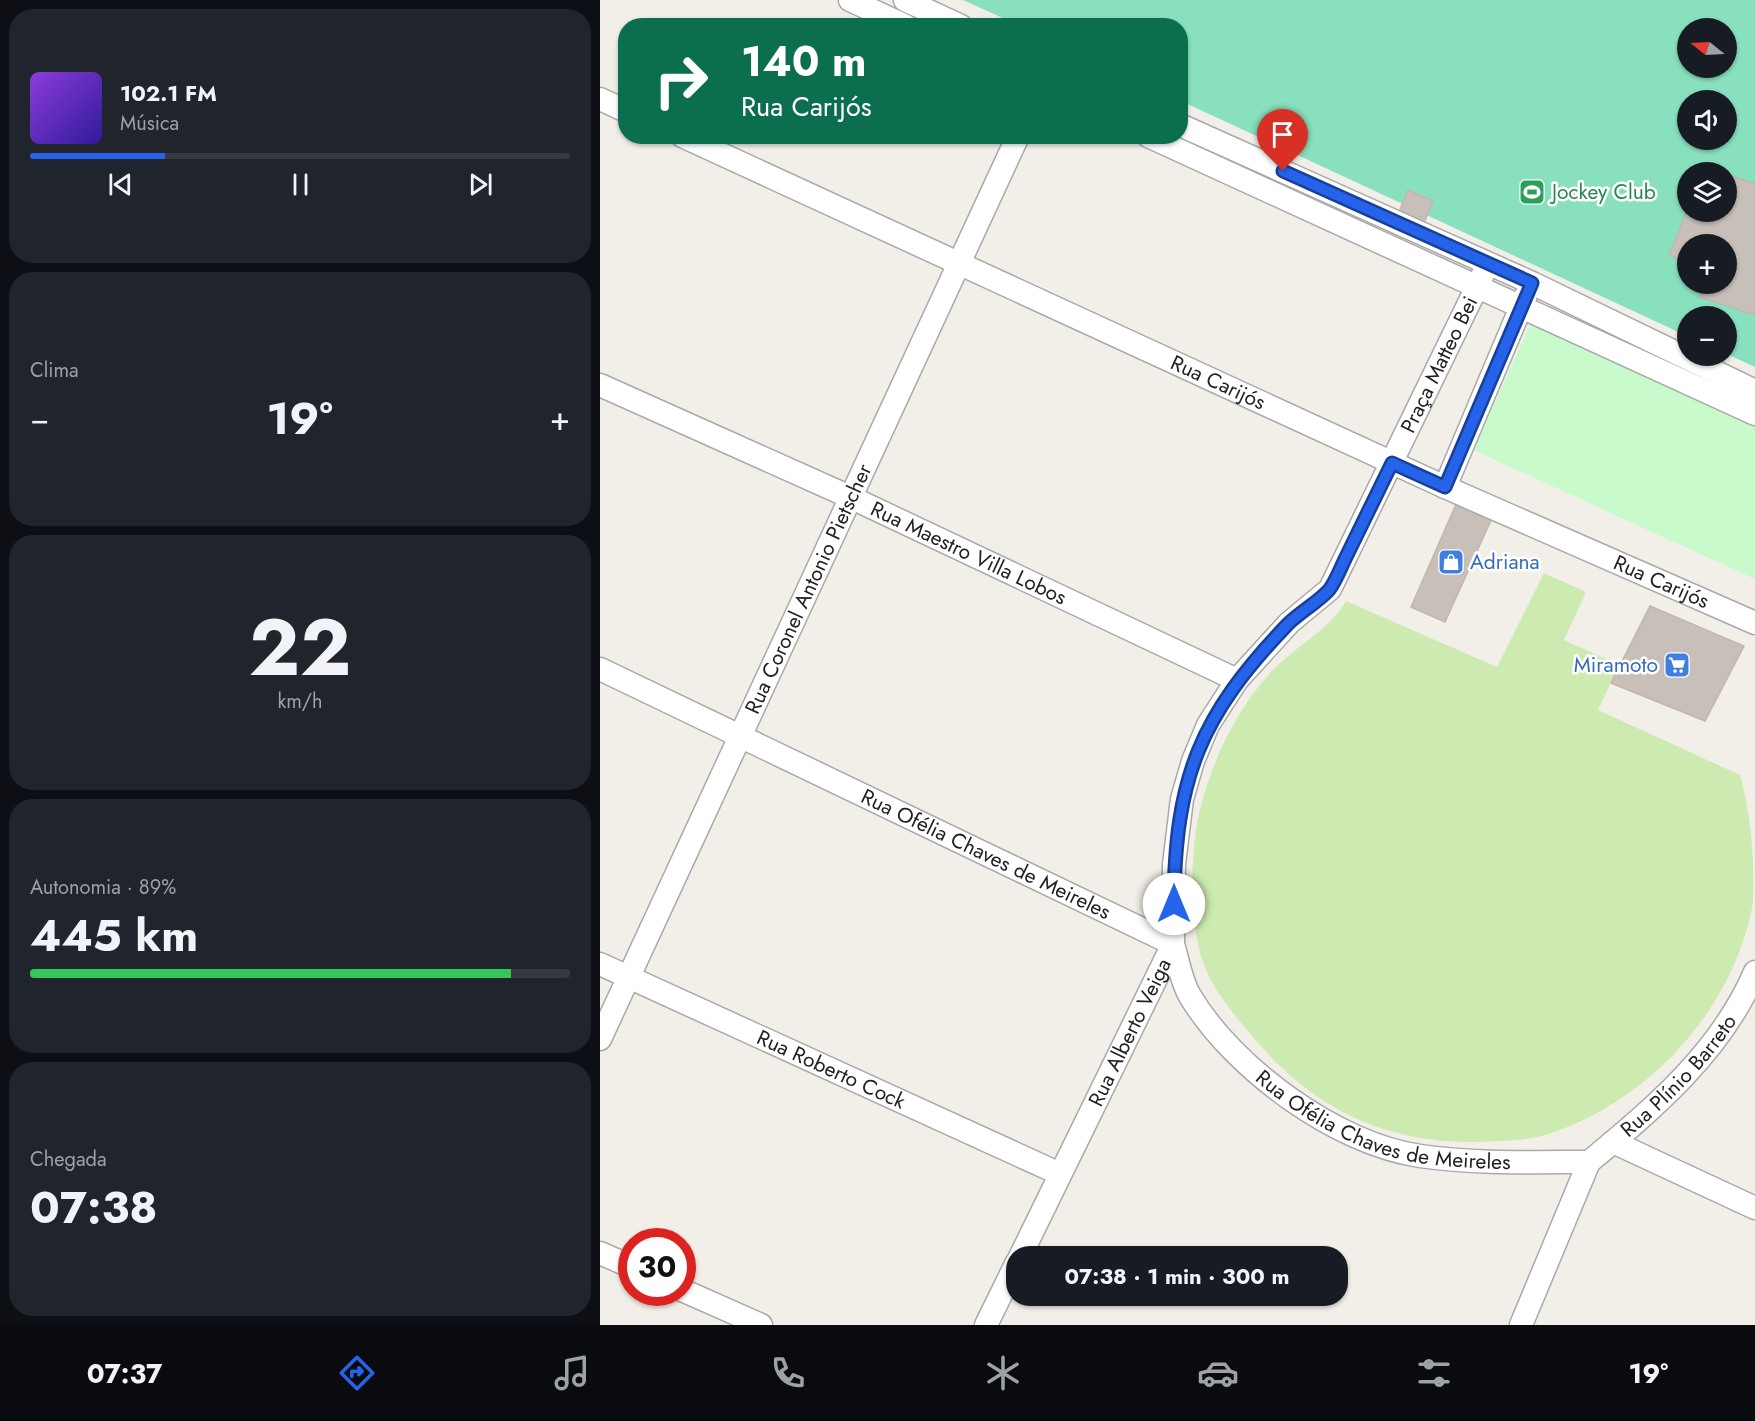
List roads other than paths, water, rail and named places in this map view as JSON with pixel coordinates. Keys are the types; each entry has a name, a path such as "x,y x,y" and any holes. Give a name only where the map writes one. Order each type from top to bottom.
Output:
{"street":[{"path":"850,0 889,18"},
{"path":"905,0 944,18"},
{"path":"600,99 618,107"},
{"path":"1188,129 1532,283 1755,391"},
{"name":"Rua Carijós","path":"699,144 1392,463 1755,623"},
{"name":"Rua Coronel Antonio Pietscher","path":"600,1039 1014,144"},
{"path":"1165,144 1755,414"},
{"name":"Praça Matteo Bei","path":"1392,463 1488,264"},
{"path":"1445,487 1532,283"},
{"name":"Rua Maestro Villa Lobos","path":"600,385 850,497 1237,680"},
{"name":"Rua Alberto Veiga","path":"1025,1246 1173,944 1174,864 1182,799 1193,761 1209,725 1237,680 1289,623 1330,589 1392,463"},
{"name":"Rua Ofélia Chaves de Meireles","path":"600,669 1173,944 1188,994 1216,1033 1266,1080 1319,1119 1371,1144 1419,1156 1484,1162 1589,1162"},
{"name":"Rua Roberto Cock","path":"600,964 1060,1174"},
{"name":"Rua Plínio Barreto","path":"1613,1142 1684,1079 1716,1039 1746,994 1755,972"},
{"path":"1521,1325 1589,1162 1613,1142 1755,1208"},
{"path":"600,1253 618,1261"},
{"path":"987,1325 1006,1285"},
{"path":"696,1296 761,1325"}],"place":[{"name":"Jockey Club","path":"1532,192"},
{"name":"Adriana","path":"1451,562"},
{"name":"Miramoto","path":"1677,665"}]}
